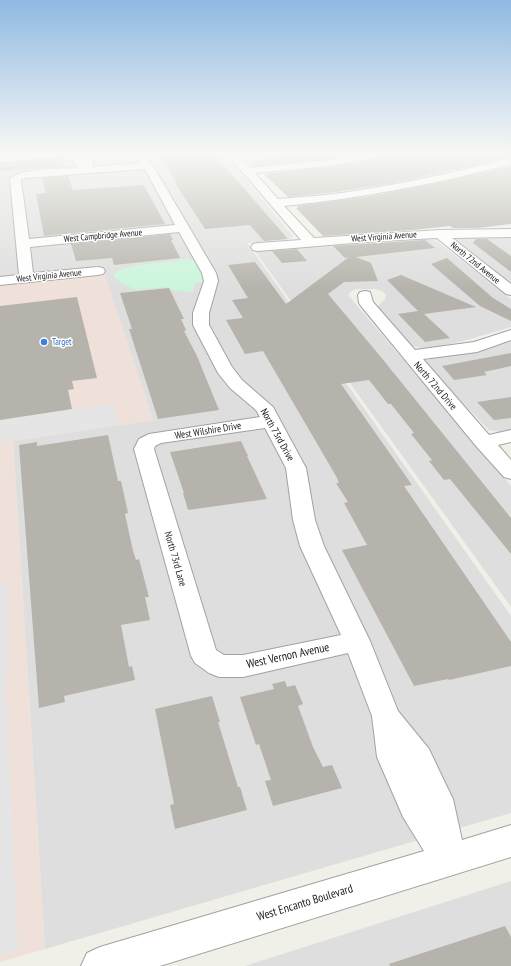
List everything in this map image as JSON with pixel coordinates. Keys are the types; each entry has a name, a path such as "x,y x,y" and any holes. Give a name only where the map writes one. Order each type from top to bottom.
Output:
{"street":[{"path":"17,199 25,268"},
{"name":"North 73rd Drive","path":"167,199 184,228 211,281 200,320 208,340 224,369 236,384 264,407 296,468 304,520 312,546 357,641 386,716 392,757 414,807 449,860"},
{"path":"273,199 311,243"},
{"path":"276,203 313,199"},
{"name":"West Campbridge Avenue","path":"22,244 184,228"},
{"name":"West Virginia Avenue","path":"258,247 377,237 511,233"},
{"name":"North 72nd Avenue","path":"440,234 511,291"},
{"name":"West Virginia Avenue","path":"0,281 25,268 98,271"},
{"name":"North 72nd Drive","path":"365,295 366,303 511,473"},
{"path":"410,356 477,347 511,335"},
{"name":"West Wilshire Drive","path":"146,443 156,438 272,421"},
{"path":"483,442 511,436"},
{"name":"North 73rd Lane","path":"146,443 144,449 145,455 204,656 219,666"},
{"name":"West Vernon Avenue","path":"219,666 243,666 357,641"},
{"name":"West Encanto Boulevard","path":"100,966 511,841"}],"shaded area":[{"path":"0,199 262,199 293,236 290,239 247,243 511,616 511,813 45,949 13,441 153,420 102,267 0,277"},
{"path":"458,237 511,237 511,284 456,241 455,239"},
{"path":"424,239 437,241 511,299 511,327 463,341 441,346 421,348 413,346 377,310 378,306 385,299 386,295 382,291 376,289 356,289 348,295 511,486 511,607 255,251 337,243"},
{"path":"105,275 153,420 13,441 45,949 0,962 0,286"},
{"path":"511,341 511,430 499,432 489,430 426,365 426,361"},
{"path":"113,404 119,425 0,442 0,420"},
{"path":"9,582 9,629 6,688 18,951 0,956 0,583"},
{"path":"511,881 511,966 245,966"}],"green space":[{"path":"187,258 189,261 194,260 202,275 202,282 195,283 193,292 176,291 166,287 136,290 121,283 114,276 116,272 130,266"}],"building":[{"path":"37,199 152,199 165,224 44,236"},
{"path":"185,199 253,199 288,239 264,241 250,225 205,229"},
{"path":"348,199 511,199 511,224 478,228 453,228 450,226 323,236 296,208 298,208 297,206"},
{"path":"170,234 173,240 171,240 180,258 114,265 112,258 76,261 71,244"},
{"path":"476,239 487,239 511,256 511,272 473,243"},
{"path":"425,240 435,248 356,257 371,263 378,281 344,282 328,294 511,518 511,554 450,479 444,480 429,461 432,460 411,434 414,433 391,404 388,404 369,380 341,384 412,485 404,486 511,642 511,666 414,686 342,550 367,545 344,503 348,502 336,483 339,483 336,476 263,351 245,354 226,320 243,318 232,300 248,298 228,265 255,262 286,304 349,257 345,258 333,246"},
{"path":"297,249 307,261 282,263 272,251"},
{"path":"447,258 493,298 511,309 511,321 480,306 431,264"},
{"path":"401,275 476,307 424,314 450,338 425,342 398,314 418,311 387,280"},
{"path":"169,288 184,319 181,319 186,330 184,331 197,356 219,410 158,419 129,329 132,329 120,293"},
{"name":"Target","path":"77,297 97,378 72,381 74,389 68,390 72,409 0,420 0,306"},
{"path":"511,353 511,366 484,372 487,375 454,380 442,366"},
{"path":"511,397 511,418 494,420 477,402"},
{"path":"108,435 118,481 121,481 128,513 125,514 133,551 136,560 139,559 149,597 145,597 150,620 121,625 129,667 132,666 135,680 64,696 65,702 39,708 19,445 37,442 37,446"},
{"path":"241,441 267,499 188,510 184,493 170,452"},
{"path":"285,681 287,687 295,685 303,704 298,706 313,747 323,767 332,765 342,788 273,806 265,781 271,780 259,744 256,745 240,697 274,689 272,684"},
{"path":"212,696 220,722 218,722 238,787 240,787 247,810 175,829 170,805 174,804 155,709"},
{"path":"505,926 511,937 511,966 390,966 389,964"}],"place":[{"name":"Target","path":"44,342"}]}
